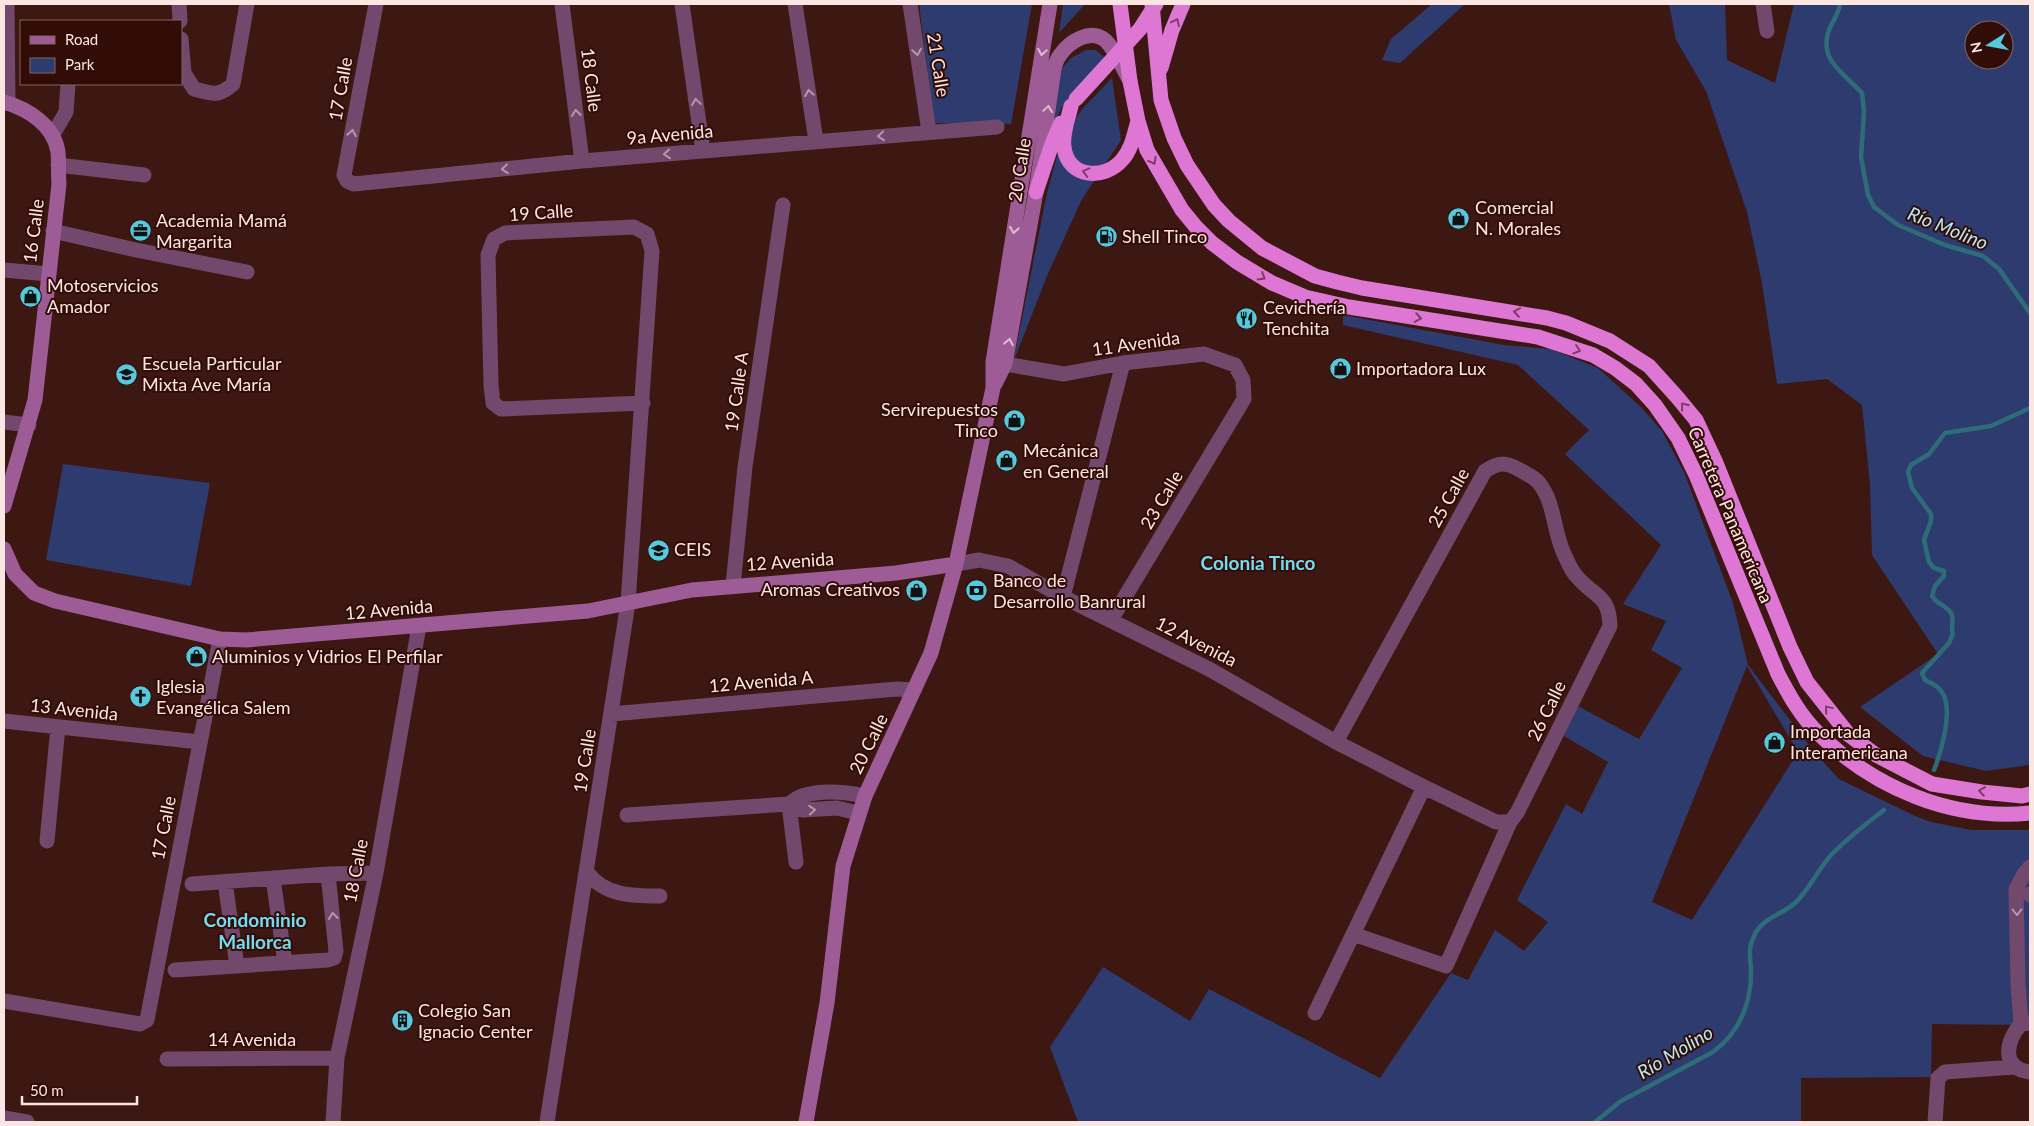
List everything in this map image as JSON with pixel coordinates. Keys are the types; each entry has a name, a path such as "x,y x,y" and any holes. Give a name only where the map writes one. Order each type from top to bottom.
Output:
{"highway":[{"name":"Carretera Panamericana","path":"1120,4 1130,81 1138,120 1147,150 1182,210 1212,243 1237,262 1272,283 1305,297 1349,307 1538,337 1593,355 1615,368 1636,384 1655,405 1678,438 1696,475 1778,674 1795,704 1818,733 1859,767 1908,794 1953,808 1992,814 2030,813"},
{"name":"Carretera Panamericana","path":"1152,4 1162,104 1174,138 1186,164 1214,205 1229,221 1262,248 1315,276 1372,290 1534,315 1566,323 1610,341 1649,366 1696,420 1716,463 1790,647 1807,682 1849,735 1876,755 1932,784 1982,792 2022,796 2030,794"},
{"path":"1036,192 1052,144 1074,103 1140,29 1156,4"},
{"path":"1160,74 1172,30 1183,4"},
{"path":"1074,103 1064,135 1066,155 1074,167 1087,173 1109,171 1122,160 1130,147 1138,120"}],"main road":[{"name":"20 Calle","path":"994,388 993,362 1050,4"},
{"name":"20 Calle","path":"806,1122 827,1003 843,866 858,813 865,796 931,653 956,564 994,388 1005,364 1036,192 1054,69 1063,51 1074,41 1084,36 1102,38 1108,42 1130,81"},
{"path":"6,103 34,115 52,136"},
{"name":"16 Calle","path":"4,506 35,400 59,184 57,151 52,136"},
{"path":"4,549 9,575"},
{"name":"12 Avenida","path":"9,575 34,592 56,601 220,640 246,640 588,611 692,590 733,585 896,573 956,564"}],"street":[{"path":"6,103 7,4"},
{"path":"179,4 180,20"},
{"path":"182,50 184,73 194,89 212,94 225,92 233,84 247,4"},
{"name":"17 Calle","path":"347,181 344,175 376,4"},
{"name":"18 Calle","path":"562,4 582,161"},
{"path":"682,4 703,151"},
{"path":"795,4 816,141"},
{"name":"21 Calle","path":"910,4 930,132"},
{"path":"1763,4 1767,31"},
{"path":"52,136 66,112 68,85"},
{"name":"9a Avenida","path":"347,181 354,184 582,161 997,127"},
{"path":"58,165 144,175"},
{"name":"19 Calle A","path":"733,585 745,467 783,205"},
{"name":"19 Calle","path":"548,1122 628,603 643,403 652,251 647,234 634,227 505,233 494,239 488,255 493,402 501,409 643,403"},
{"path":"53,231 247,272"},
{"path":"4,270 48,274"},
{"name":"11 Avenida","path":"1005,364 1064,374 1123,363 1204,354 1235,366 1243,380 1244,399"},
{"path":"1063,597 1123,363"},
{"name":"23 Calle","path":"1111,620 1244,399"},
{"path":"4,422 29,425"},
{"name":"25 Calle","path":"1336,742 1485,471 1494,464 1501,463 1514,467 1538,481 1546,495 1565,558 1578,577 1605,601 1610,613 1610,626"},
{"name":"12 Avenida","path":"956,564 979,560 1008,566 1063,597 1209,669 1336,742 1496,822 1514,818"},
{"name":"18 Calle","path":"332,1122 338,1058 376,873 419,626"},
{"name":"26 Calle","path":"1353,934 1446,966 1514,818 1610,626"},
{"name":"17 Calle","path":"4,1002 140,1024 147,1020 220,640"},
{"name":"12 Avenida A","path":"611,714 897,688 914,690"},
{"name":"13 Avenida","path":"4,721 200,742"},
{"path":"47,841 58,727"},
{"path":"1315,1013 1424,786"},
{"path":"789,804 801,796 826,793 849,792 865,796"},
{"path":"789,804 796,862"},
{"path":"627,816 789,804 804,810 837,808 858,813"},
{"path":"2014,1067 2008,1050 2010,1039 2026,1024 2024,955 2016,889 2030,867"},
{"path":"586,872 592,880 616,894 660,896"},
{"path":"192,884 328,874 376,873"},
{"path":"175,970 328,960 334,958 336,950 328,874"},
{"path":"273,878 285,963"},
{"path":"225,882 237,966"},
{"name":"14 Avenida","path":"167,1059 338,1058"},
{"path":"1935,1122 1938,1078 1941,1073 2014,1067 2030,1072"},
{"path":"4,1118 27,1122"}],"green space":[{"path":"919,4 1032,4 1011,124 934,123"},
{"path":"1063,4 1085,4 1059,33"},
{"path":"1432,4 1465,4 1400,63 1382,60 1391,39"},
{"path":"1669,4 1725,4 1727,60 1775,83 1794,4 2030,4 2030,765 1986,771 1923,756 1860,707 1938,654 1872,555 1870,485 1862,405 1827,379 1777,384 1762,283 1747,212 1706,91 1676,40"},
{"path":"1086,50 1096,50 1105,58 1079,85 1062,107 1045,142 1058,73 1071,58"},
{"path":"1112,78 1121,140 1081,201 1047,276 1013,363 1047,193 1061,141 1082,109"},
{"path":"1343,315 1504,345 1551,349 1598,368 1642,408 1662,431 1684,472 1733,603 1748,665 1815,753 1839,779 1931,822 1972,830 2030,830 2030,1025 1932,1024 1931,1077 1801,1078 1801,1122 1078,1122 1050,1047 1103,967 1190,1021 1209,989 1380,1078 1451,973 1468,980 1495,930 1524,951 1548,922 1517,900 1566,804 1582,814 1608,762 1564,736 1576,705 1639,739 1682,668 1651,650 1666,621 1623,604 1661,545 1565,454 1589,430 1518,365 1343,325","holes":["1747,666 1798,752 1692,920 1652,902"]},
{"path":"63,464 210,483 191,586 46,560"}],"waterway":[{"name":"Río Molino","path":"1840,4 1826,43 1831,60 1836,67 1862,93 1864,112 1861,157 1868,195 1874,207 1898,225 1945,245 1983,256 1999,269 2030,313"},
{"name":"Río Molino","path":"1934,770 1945,732 1946,701 1939,689 1925,680 1922,673 1949,643 1953,634 1953,618 1949,610 1932,596 1935,586 1944,576 1944,571 1934,568 1929,562 1924,540 1931,521 1931,514 1912,488 1908,472 1911,465 1929,454 1945,433 1991,426 2030,408"},
{"name":"Río Molino","path":"1595,1122 1621,1101 1713,1052 1730,1036 1742,1017 1749,996 1751,973 1750,948 1756,932 1769,919 1795,903 1832,854 1884,810"}],"place":[{"name":"Comercial N. Morales","path":"1459,218"},
{"name":"Academia Mamá Margarita","path":"140,231"},
{"name":"Shell Tinco","path":"1106,237"},
{"name":"Motoservicios Amador","path":"31,296"},
{"name":"Cevichería Tenchita","path":"1247,318"},
{"name":"Importadora Lux","path":"1340,369"},
{"name":"Escuela Particular Mixta Ave María","path":"126,374"},
{"name":"Servirepuestos Tinco","path":"1014,420"},
{"name":"Mecánica en General","path":"1007,461"},
{"name":"CEIS","path":"658,550"},
{"name":"Aromas Creativos","path":"916,590"},
{"name":"Banco de Desarrollo Banrural","path":"977,591"},
{"name":"Aluminios y Vidrios El Perfilar","path":"196,657"},
{"name":"Iglesia Evangélica Salem","path":"140,697"},
{"name":"Importada Interamericana","path":"1774,742"},
{"name":"Colegio San Ignacio Center","path":"402,1021"}],"district":[{"name":"Colonia Tinco","path":"1258,563"},
{"name":"Condominio Mallorca","path":"255,931"}]}
